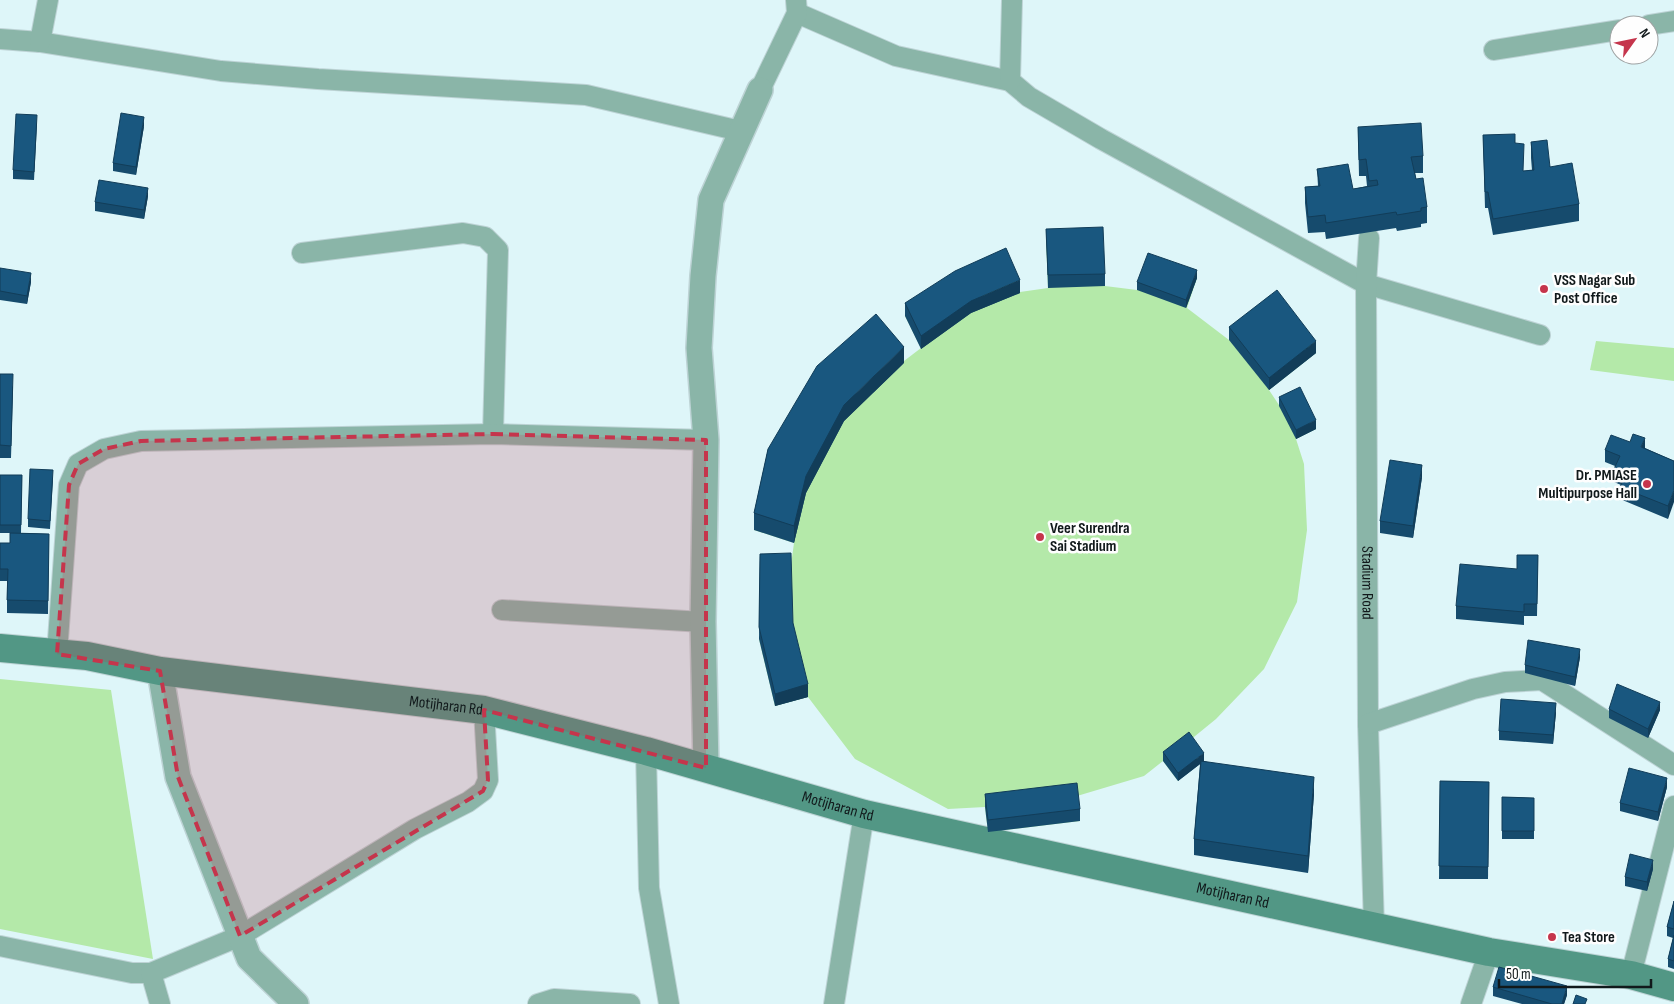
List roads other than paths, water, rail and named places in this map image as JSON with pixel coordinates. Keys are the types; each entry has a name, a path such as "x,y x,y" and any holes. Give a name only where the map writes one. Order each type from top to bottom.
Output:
{"main road":[{"name":"Motijharan Rd","path":"0,648 87,656 160,671 484,710 646,751 864,814 1489,952 1631,975 1674,987"}],"street":[{"path":"40,42 48,0"},
{"path":"1010,81 1012,0"},
{"path":"706,768 703,622 706,440 699,348 704,266 711,200 796,7 896,56 1010,81 1029,97 1101,139 1366,284 1540,335"},
{"path":"1659,24 1674,22"},
{"path":"1494,50 1609,32"},
{"path":"0,39 40,42 221,71 318,79 586,95 740,131"},
{"path":"302,253 463,233 486,237 498,250 494,434"},
{"name":"Stadium Road","path":"1369,238 1366,284 1368,724 1374,927"},
{"path":"57,654 69,485 78,464 104,449 141,441 494,434 706,440"},
{"path":"502,610 703,622"},
{"path":"160,671 178,777 240,936 249,958 296,1004"},
{"path":"1368,724 1473,689 1505,682 1542,680 1674,765"},
{"path":"0,946 132,973 152,973 240,936 415,829 468,802 483,791 488,780 484,710"},
{"path":"646,751 649,888 669,1004"},
{"path":"1631,975 1674,806"},
{"path":"834,1004 864,814"},
{"path":"1471,1004 1489,952"},
{"path":"152,973 160,1004"},
{"path":"538,1004 554,999 630,1004"}],"place":[{"name":"VSS Nagar Sub Post Office","path":"1544,289"},
{"name":"Dr. PMIASE Multipurpose Hall","path":"1647,484"},
{"name":"Veer Surendra Sai Stadium","path":"1040,537"},
{"name":"Tea Store","path":"1552,937"}]}
